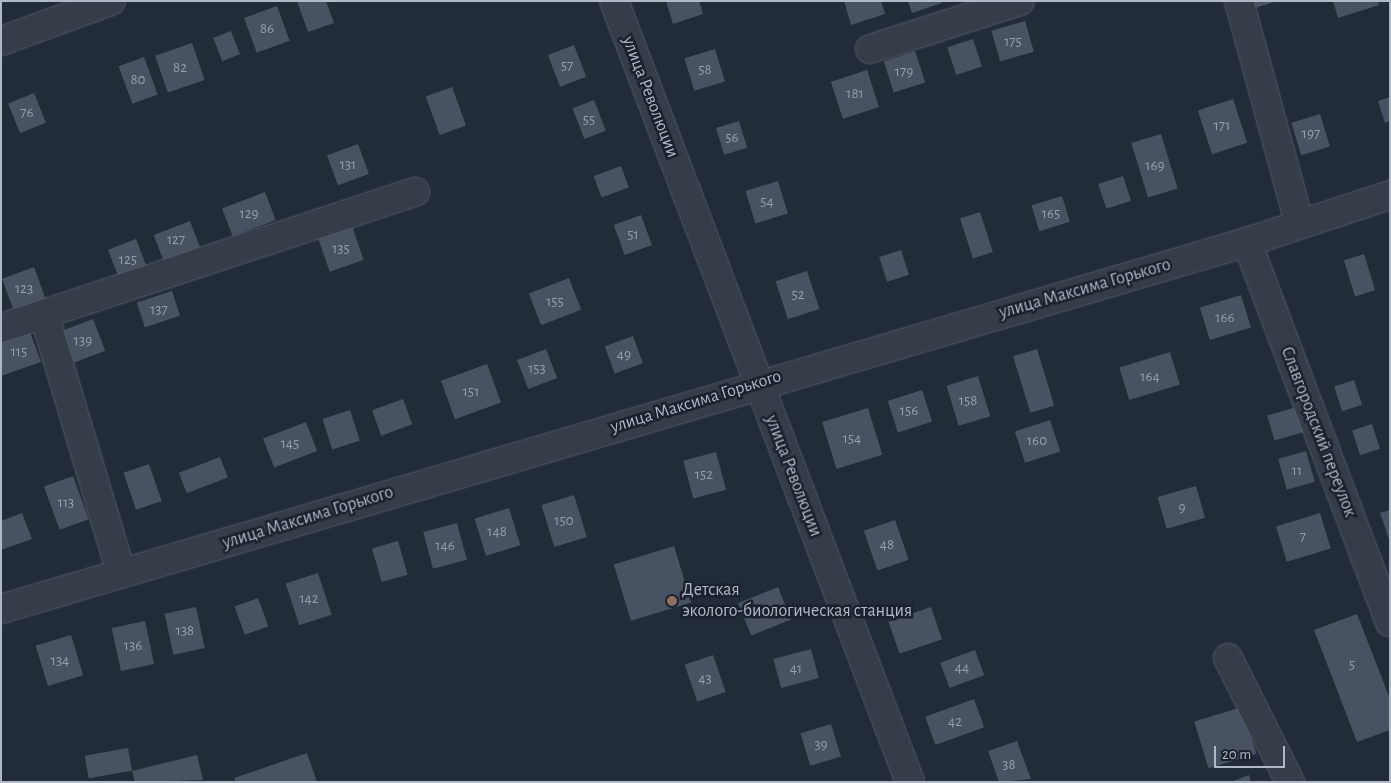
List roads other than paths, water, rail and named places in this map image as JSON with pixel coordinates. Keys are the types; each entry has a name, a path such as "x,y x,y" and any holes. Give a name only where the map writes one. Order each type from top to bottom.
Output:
{"street":[{"path":"1,42 111,1"},
{"name":"улица Революции","path":"614,1 910,782"},
{"path":"870,49 1020,1"},
{"path":"1239,1 1299,222"},
{"path":"1,328 415,192"},
{"name":"улица Максима Горького","path":"1,609 758,383 1247,242 1299,222 1390,195"},
{"name":"Славгородский переулок","path":"1247,242 1390,622"},
{"path":"44,314 121,573"},
{"path":"1228,658 1290,782"}],"place":[{"name":"Детская эколого-биологическая станция","path":"672,601"}]}
